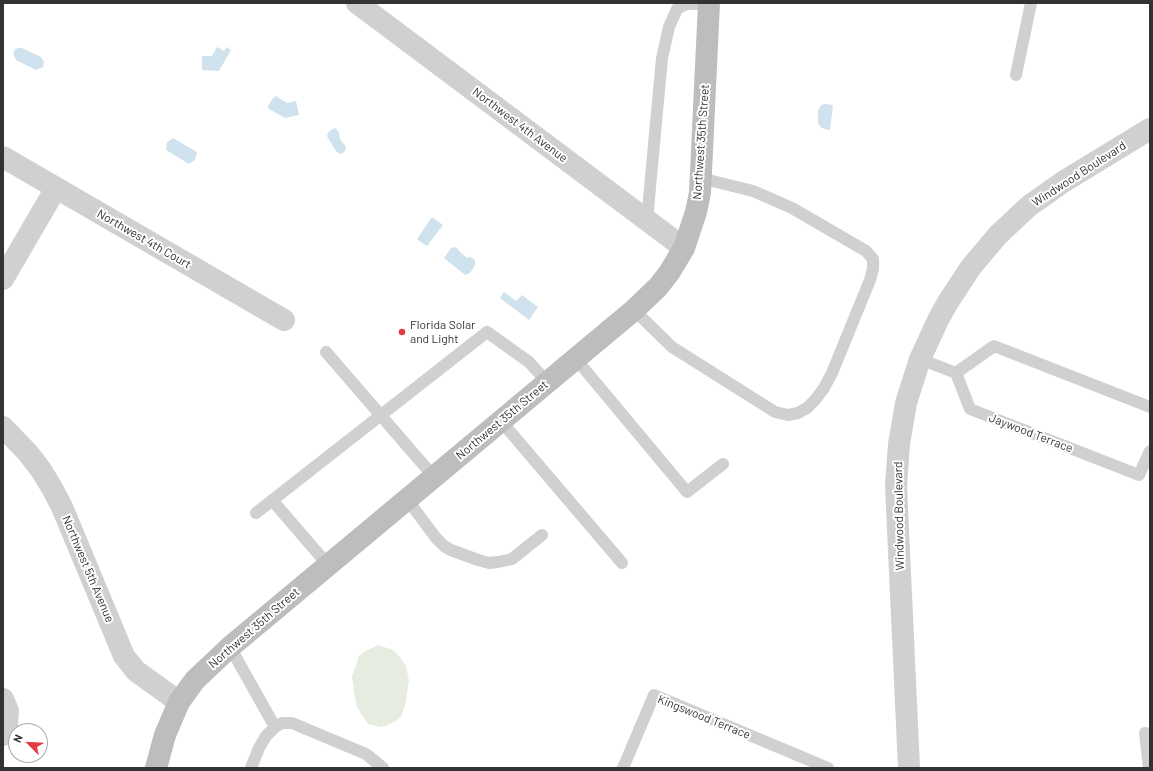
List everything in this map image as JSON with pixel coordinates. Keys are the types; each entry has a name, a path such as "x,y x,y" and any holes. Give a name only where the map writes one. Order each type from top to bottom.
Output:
{"street":[{"name":"Northwest 4th Avenue","path":"357,3 684,248"},
{"name":"Northwest 35th Street","path":"156,768 166,735 179,702 194,680 230,647 634,310 658,287 669,273 684,248 696,212 700,193 709,4"},
{"name":"Windwood Boulevard","path":"909,768 896,486 899,444 906,403 920,359 948,302 971,267 998,235 1029,206 1062,182 1150,129"},
{"name":"Northwest 4th Court","path":"3,157 284,320"},
{"path":"3,279 56,188"},
{"name":"Northwest 5th Avenue","path":"3,427 28,453 52,488 62,507 124,656 136,671 179,702"},
{"path":"3,699 8,711 5,731"}],"lane":[{"path":"1016,75 1031,3"},
{"path":"647,220 662,58 669,27 677,9 686,4 709,4"},
{"path":"634,310 672,347 775,412 788,415 798,413 807,408 824,388 832,373 870,280 873,269 873,259 866,250 792,208 753,191 700,178"},
{"path":"256,513 487,332 529,362 547,382"},
{"path":"920,359 956,373 994,346 1150,407"},
{"path":"326,352 434,477"},
{"path":"576,359 687,492 723,464"},
{"name":"Jaywood Terrace","path":"956,373 970,409 1140,475 1150,451"},
{"path":"500,422 622,563"},
{"path":"407,499 436,538 444,546 451,550 489,563 512,558 542,535"},
{"path":"272,500 328,565"},
{"path":"230,647 275,727"},
{"name":"Kingswood Terrace","path":"623,768 654,695 828,768"},
{"path":"251,768 266,736 275,727 282,723 292,724 366,754 383,768"},
{"path":"1145,733 1149,768"}],"shaded area":[{"path":"378,645 393,650 400,657 406,666 409,681 405,706 401,716 396,721 381,727 368,724 357,707 352,676 358,657 364,652"}],"water":[{"path":"217,47 224,51 227,47 231,50 219,71 202,70 202,56 212,56"},
{"path":"22,48 41,57 44,62 43,67 36,70 16,60 13,53 15,49"},
{"path":"276,96 287,103 296,101 299,115 285,118 269,109 268,106"},
{"path":"821,105 833,105 830,130 822,128 818,123 818,111"},
{"path":"335,128 339,132 340,139 346,147 345,151 340,154 336,151 327,136 329,131"},
{"path":"173,138 197,152 195,160 189,164 166,150 167,142"},
{"path":"432,217 443,225 427,246 417,239"},
{"path":"455,247 467,258 471,257 475,260 475,265 470,273 465,275 444,258 451,248"},
{"path":"504,292 516,301 522,295 538,307 529,320 500,298"}],"place":[{"name":"Florida Solar and Light","path":"402,332"}]}
